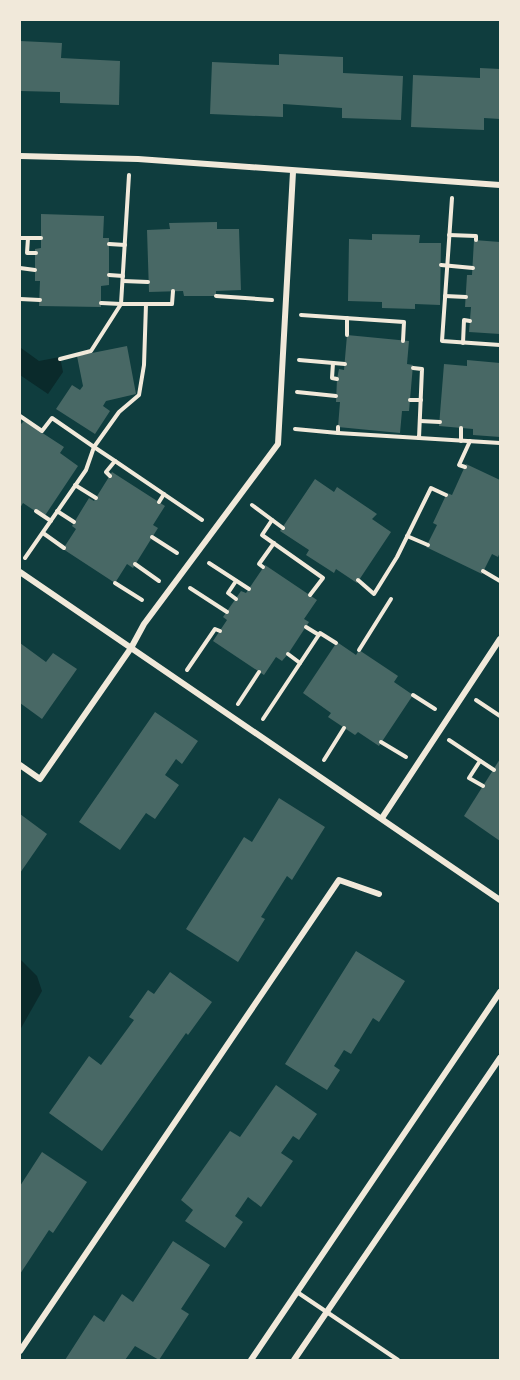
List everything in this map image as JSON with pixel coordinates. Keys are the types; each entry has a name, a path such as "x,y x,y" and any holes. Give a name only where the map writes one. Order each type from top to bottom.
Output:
{"street":[{"path":"20,156 130,159 501,185"},
{"path":"20,765 40,779 131,648 155,609 278,444 293,172"},
{"path":"20,572 501,900"},
{"path":"382,818 501,639"},
{"path":"20,1351 339,880 379,894"},
{"path":"251,1360 501,992"},
{"path":"294,1360 501,1058"}],"lane":[{"path":"297,1292 398,1360"}],"path":[{"path":"60,358 91,351 121,304 130,159"},
{"path":"454,182 442,341 501,345"},
{"path":"449,235 476,236 476,240"},
{"path":"20,238 41,238"},
{"path":"28,238 27,253 36,253"},
{"path":"109,244 125,245"},
{"path":"441,265 473,267"},
{"path":"20,268 35,270"},
{"path":"109,275 148,282"},
{"path":"101,303 172,304 173,291"},
{"path":"216,296 286,301"},
{"path":"445,296 466,297"},
{"path":"20,299 40,300"},
{"path":"20,566 86,470 94,447 119,412 139,395 144,366 146,304"},
{"path":"286,313 404,322 403,341"},
{"path":"347,318 347,335"},
{"path":"463,343 464,320 470,321"},
{"path":"283,358 345,364"},
{"path":"333,363 332,378 338,379"},
{"path":"413,368 422,369 419,438"},
{"path":"281,390 336,396"},
{"path":"410,400 421,400"},
{"path":"20,416 42,431 52,418 215,529"},
{"path":"420,421 440,422"},
{"path":"338,427 338,433"},
{"path":"279,428 501,443"},
{"path":"461,428 461,441"},
{"path":"477,442 478,435"},
{"path":"495,436 495,443"},
{"path":"465,467 459,465 470,441"},
{"path":"110,476 106,472 115,461"},
{"path":"75,485 96,498"},
{"path":"358,580 374,594 407,536 430,488 446,495"},
{"path":"159,502 164,494"},
{"path":"239,496 283,528"},
{"path":"36,511 51,521"},
{"path":"57,511 74,522"},
{"path":"272,520 262,535 323,578 310,596"},
{"path":"43,533 64,548"},
{"path":"407,536 428,545"},
{"path":"152,537 190,562"},
{"path":"263,567 260,564 274,543"},
{"path":"196,554 249,589"},
{"path":"135,564 171,588"},
{"path":"483,571 501,580"},
{"path":"177,579 227,612"},
{"path":"236,580 228,593 236,599"},
{"path":"115,583 155,609"},
{"path":"359,650 391,599"},
{"path":"306,627 336,644"},
{"path":"180,681 215,629 220,631"},
{"path":"255,731 319,635"},
{"path":"288,654 300,663"},
{"path":"231,715 259,672"},
{"path":"465,693 501,716"},
{"path":"413,694 449,718"},
{"path":"316,772 344,728"},
{"path":"439,734 494,770"},
{"path":"381,742 417,765"},
{"path":"480,761 469,777 483,786"}],"water":[{"path":"21,348 39,361 60,357 63,372 48,394 20,375"},
{"path":"20,959 37,976 42,991 20,1030"}],"building":[{"path":"20,41 62,43 61,58 120,61 119,105 60,103 60,92 20,91"},
{"path":"279,54 343,57 343,73 403,76 401,120 342,118 342,108 283,104 283,117 210,114 212,62 279,65"},
{"path":"480,68 500,69 500,119 484,118 484,130 411,127 413,75 480,78"},
{"path":"41,214 104,216 103,238 109,238 109,285 101,286 101,307 39,306 40,281 35,281 35,249 41,248"},
{"path":"217,222 217,229 239,229 241,290 216,291 216,296 184,296 183,291 149,292 147,230 170,229 169,223"},
{"path":"372,234 420,235 419,243 441,243 440,305 415,304 415,309 382,308 382,302 348,301 349,239 372,240"},
{"path":"474,240 500,242 500,334 469,332 471,307 465,307 467,275 472,275"},
{"path":"347,335 409,341 407,364 413,365 409,411 402,411 400,433 338,427 340,402 336,402 337,379 339,369 344,370"},
{"path":"127,346 136,394 106,401 103,406 110,411 95,434 56,409 72,385 80,390 83,386 77,356"},
{"path":"467,360 500,363 500,437 473,435 473,429 439,426 444,364 467,366"},
{"path":"24,421 64,447 60,453 78,466 44,517 23,503 20,508 20,425"},
{"path":"466,464 500,480 500,552 498,557 492,554 482,574 426,547 437,525 433,523 447,493 452,495"},
{"path":"112,472 165,506 153,525 158,528 133,568 127,564 115,583 63,549 76,529 72,526 89,498 94,501"},
{"path":"315,479 334,492 337,487 377,514 372,519 391,532 357,583 336,569 334,573 306,555 309,550 280,531"},
{"path":"265,565 317,600 304,619 309,622 288,654 282,661 276,657 264,675 213,641 227,620 223,617 241,591 246,593"},
{"path":"337,642 356,655 359,650 398,676 394,682 413,695 379,746 358,732 355,735 328,717 331,713 303,693"},
{"path":"20,643 46,662 53,653 77,669 42,719 20,703"},
{"path":"155,712 198,741 182,764 176,759 165,775 179,785 155,819 146,813 120,850 79,822"},
{"path":"500,759 500,841 464,816"},
{"path":"279,798 325,827 292,880 287,876 261,917 265,919 238,962 186,929 244,837 252,842"},
{"path":"20,814 47,834 20,873"},
{"path":"356,951 405,981 379,1022 373,1018 351,1054 344,1050 334,1066 340,1070 327,1090 285,1064"},
{"path":"170,972 212,1002 188,1035 186,1033 102,1151 49,1113 89,1056 101,1065 134,1020 129,1017 148,990 154,994"},
{"path":"276,1085 317,1114 299,1140 293,1136 281,1153 293,1161 261,1207 248,1197 235,1216 243,1222 225,1248 185,1221 193,1210 181,1200 230,1131 240,1137"},
{"path":"42,1152 87,1182 53,1233 49,1230 20,1274 20,1186"},
{"path":"173,1241 210,1265 181,1309 189,1314 159,1360 135,1346 125,1360 65,1360 94,1315 104,1322 122,1294 133,1302"}]}
